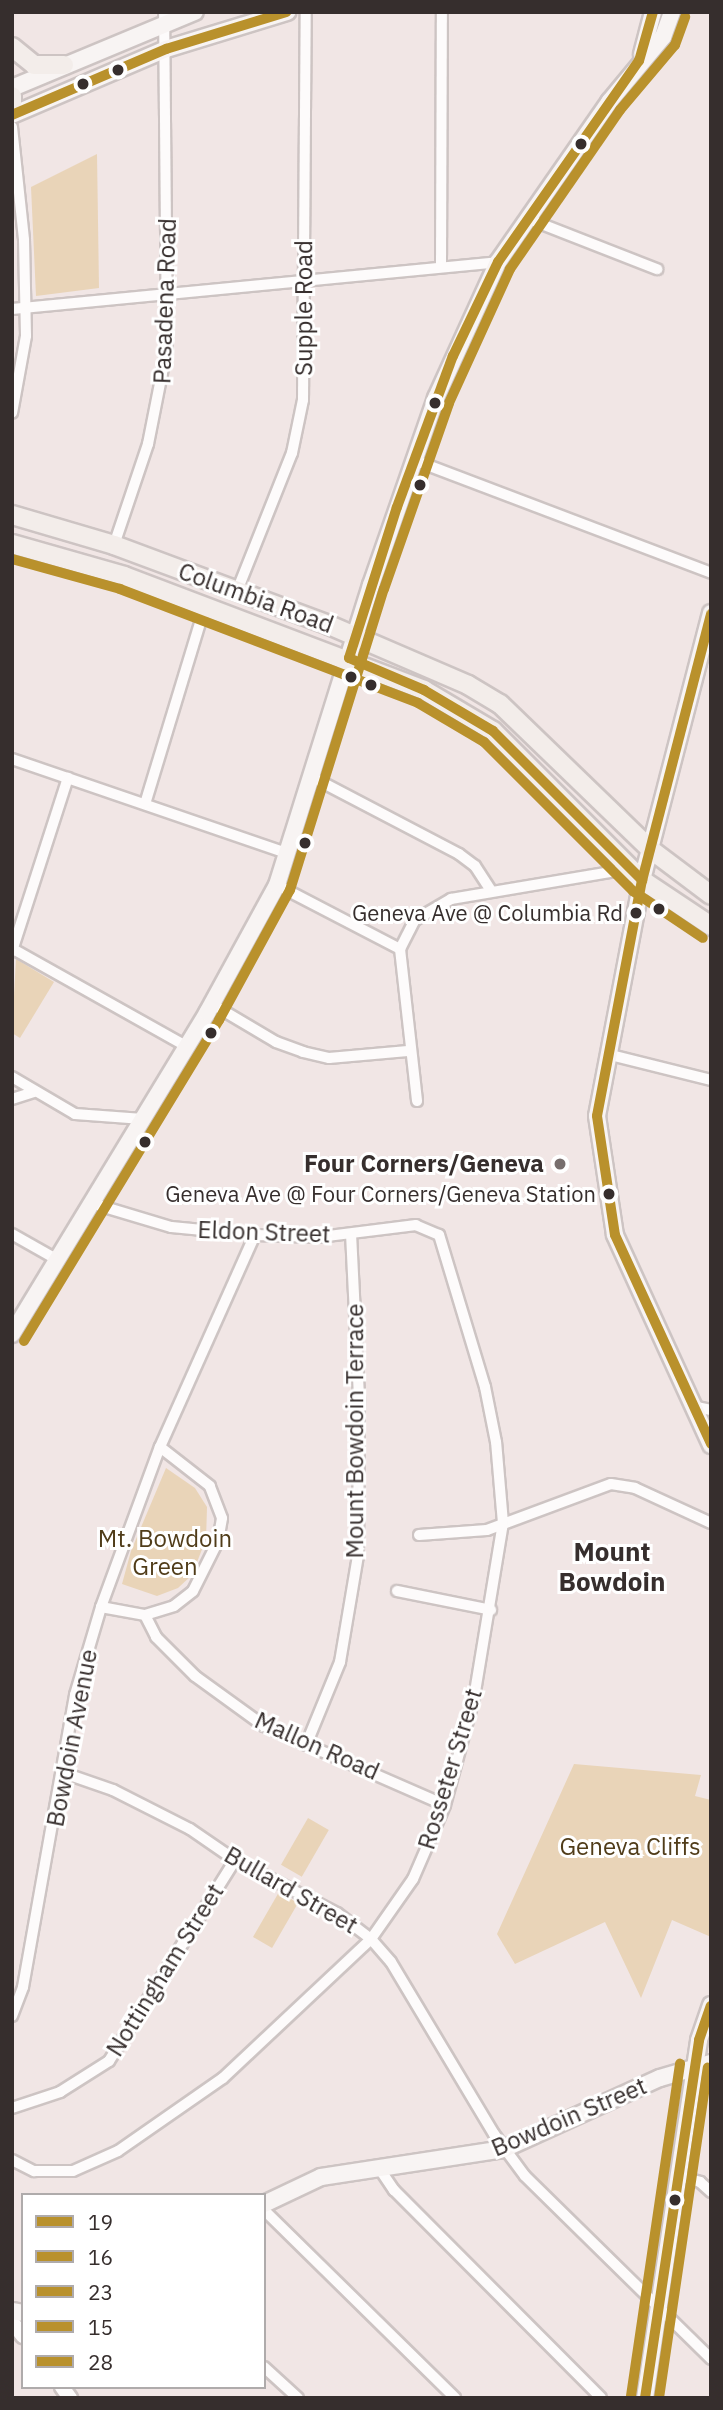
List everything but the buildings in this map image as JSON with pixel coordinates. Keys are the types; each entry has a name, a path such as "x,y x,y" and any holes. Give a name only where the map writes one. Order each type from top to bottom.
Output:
{"main road":[{"path":"12,88 164,18 195,12"},
{"path":"12,115 166,49 287,12"},
{"path":"639,61 653,12"},
{"path":"12,1334 212,1004 277,885 414,460 453,356 498,262 526,218 639,61 663,37 672,12"},
{"path":"12,47 34,65 64,65"},
{"path":"12,96 12,104"},
{"name":"Columbia Road","path":"12,515 114,545 356,635 500,704 650,849 711,895"},
{"name":"Columbia Road","path":"12,544 124,576 349,658 424,690 493,731 642,880 711,926"},
{"path":"711,613 642,880 597,1116 609,1213 624,1260 711,1445"},
{"path":"645,2398 678,2176 703,2065 711,2005"},
{"name":"Bowdoin Street","path":"266,2203 321,2177 504,2149 703,2065"}],"street":[{"name":"Supple Road","path":"237,591 299,426 304,279 306,12"},
{"path":"442,12 442,265"},
{"name":"Pasadena Road","path":"114,545 163,385 169,292 164,18"},
{"path":"12,127 26,306 26,336 12,413"},
{"path":"526,218 657,269"},
{"path":"12,309 442,265 498,262"},
{"path":"414,460 711,573"},
{"path":"145,804 205,607"},
{"path":"12,759 286,853"},
{"path":"310,776 459,854 475,866 490,889"},
{"path":"68,779 13,950 186,1046"},
{"path":"417,1101 408,1051 400,949 415,920 434,906 490,889 616,871 642,880"},
{"path":"277,885 400,949"},
{"path":"212,1004 276,1042 303,1052 329,1058 408,1051"},
{"path":"607,1054 711,1080"},
{"path":"12,1077 75,1114 143,1119"},
{"path":"12,1099 34,1092"},
{"name":"Eldon Street","path":"91,1203 171,1227 255,1236 351,1235 416,1225 438,1234"},
{"path":"12,1234 56,1259"},
{"name":"Rosseter Street","path":"12,2160 34,2171 74,2171 118,2151 223,2078 372,1939 413,1879 445,1804 474,1698 491,1610 503,1523 496,1442 485,1387 447,1252 438,1234"},
{"name":"Mount Bowdoin Terrace","path":"306,1745 340,1662 358,1556 359,1397 351,1235"},
{"name":"Bowdoin Avenue","path":"12,2016 23,1987 75,1695 101,1607 160,1447 255,1236"},
{"path":"692,1406 711,1410"},
{"path":"101,1607 145,1615 174,1606 193,1591 218,1541 222,1518 210,1486 160,1447"},
{"path":"419,1535 488,1530 611,1484 635,1488 711,1524"},
{"path":"397,1591 491,1610"},
{"name":"Mallon Road","path":"145,1615 156,1637 195,1676 264,1726 445,1804"},
{"name":"Bullard Street","path":"61,1772 113,1790 190,1829 235,1860 337,1913 372,1939 391,1962 504,2149 525,2176 711,2359"},
{"name":"Nottingham Street","path":"12,2108 60,2092 109,2061 235,1860"},
{"path":"379,2168 394,2190 601,2398"},
{"path":"678,2176 700,2182 711,2192"},
{"path":"266,2212 455,2398"},
{"path":"266,2369 298,2398"}],"green space":[{"path":"97,154 99,288 36,296 31,187"},
{"path":"16,959 54,982 20,1038 12,1033"},
{"name":"Mt. Bowdoin Green","path":"166,1468 195,1488 207,1507 206,1539 192,1575 178,1588 157,1596 122,1584 131,1551"},
{"name":"Geneva Cliffs","path":"574,1764 701,1775 695,1796 711,1800 711,1937 672,1920 641,1998 605,1922 515,1964 497,1934"},
{"path":"308,1818 329,1830 302,1877 281,1865"},
{"path":"279,1892 298,1903 272,1948 253,1937"}],"transit line":[{"name":"28","path":"12,115 166,49 286,12"},
{"name":"19","path":"349,658 397,507 453,356 498,262 639,61 653,12"},
{"name":"23","path":"24,1341 219,1020 290,890 384,589 449,403 510,269 620,110 675,45 685,17"},
{"name":"16","path":"12,559 120,589 418,703 484,742 633,891 703,938"},
{"name":"19","path":"711,614 642,880 597,1116 615,1235 711,1444"},
{"name":"19","path":"349,658 424,690 493,731 642,880"},
{"name":"19","path":"645,2398 699,2040 711,2006"},
{"path":"631,2396 680,2064"},
{"name":"15","path":"659,2398 708,2068"}],"place":[{"name":"Geneva Ave @ Columbia Rd","path":"636,913"},
{"name":"Four Corners/Geneva","path":"560,1164"},
{"name":"Geneva Ave @ Four Corners/Geneva Station","path":"609,1194"}],"district":[{"name":"Mount Bowdoin","path":"612,1567"}]}
